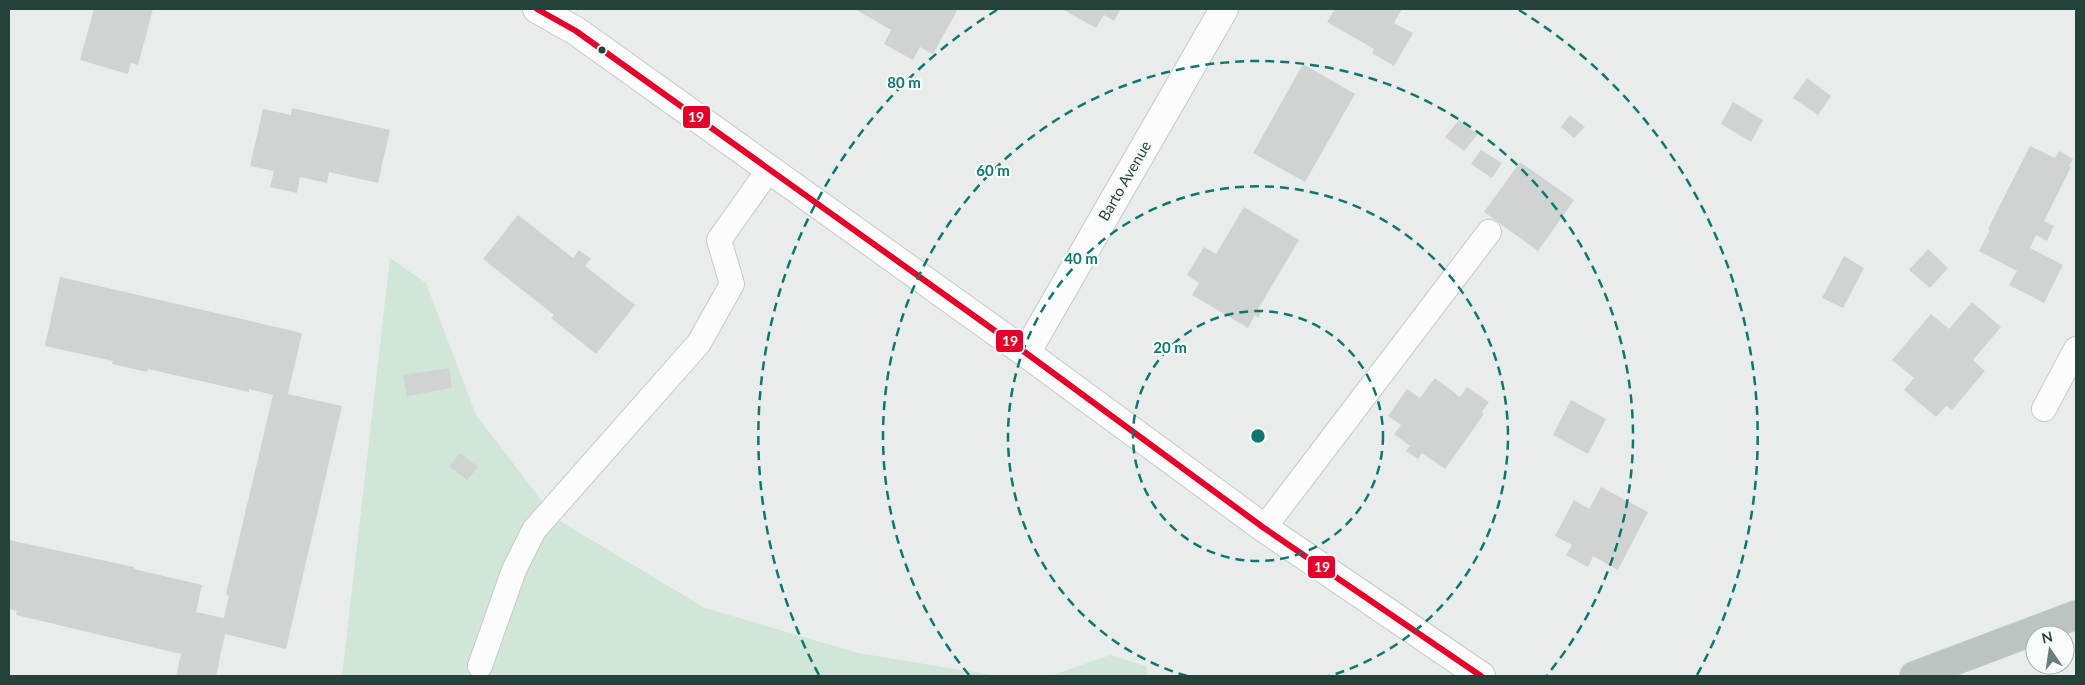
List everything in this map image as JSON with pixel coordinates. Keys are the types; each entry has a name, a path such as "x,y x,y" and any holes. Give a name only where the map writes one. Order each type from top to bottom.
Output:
{"highway":[{"path":"1914,676 2076,615"}],"main road":[{"path":"536,9 576,30 1026,353 1264,528 1480,676"},
{"name":"Barto Avenue","path":"1026,353 1224,9"}],"lane":[{"path":"480,666 514,570 534,530 698,343 732,284 719,240 770,168"},
{"path":"1264,528 1489,232"},
{"path":"2044,409 2076,349"}],"green space":[{"path":"390,258 426,283 476,415 555,518 705,608 858,653 998,676 342,676"},
{"path":"1110,655 1146,666 1148,676 1050,676"}],"building":[{"path":"94,9 153,9 138,65 131,63 128,74 80,60"},
{"path":"855,9 958,9 933,54 920,47 913,60 884,44 891,30"},
{"path":"1062,9 1121,9 1114,21 1104,15 1096,28"},
{"path":"1335,9 1402,9 1394,23 1413,33 1394,66 1372,53 1374,49 1327,22"},
{"path":"1303,64 1355,94 1305,182 1253,153"},
{"path":"1807,78 1831,96 1818,115 1793,98"},
{"path":"1733,102 1763,120 1751,142 1721,124"},
{"path":"292,108 390,130 378,183 329,172 327,183 300,177 297,193 270,187 274,171 250,166 263,109 291,115"},
{"path":"1570,115 1585,127 1574,138 1561,127"},
{"path":"1459,120 1478,134 1464,151 1445,137"},
{"path":"2030,146 2055,158 2059,151 2073,159 2069,166 2071,167 2044,221 2054,226 2047,241 2036,235 2030,248 2063,265 2044,303 2009,285 2017,271 1979,251 1990,230 1988,229"},
{"path":"1481,150 1502,163 1492,178 1471,164"},
{"path":"1520,162 1574,200 1538,251 1484,212"},
{"path":"1244,207 1299,240 1258,309 1262,311 1258,318 1255,315 1248,328 1192,295 1199,283 1187,275 1204,247 1216,254"},
{"path":"518,215 573,258 579,250 591,259 585,266 635,305 596,354 551,318 554,315 483,259"},
{"path":"1928,249 1948,268 1930,288 1909,270"},
{"path":"1844,256 1864,268 1843,308 1822,298"},
{"path":"60,277 302,333 288,394 342,406 286,649 225,634 216,676 176,676 181,654 16,615 17,611 9,609 9,540 134,567 134,569 202,585 196,612 224,618 229,596 226,594 273,395 249,389 249,392 148,369 147,372 112,364 113,361 45,346"},
{"path":"1972,302 2001,327 1973,360 1985,371 1952,410 1946,406 1936,417 1904,390 1914,378 1892,360 1931,314 1949,329"},
{"path":"449,368 452,388 407,396 403,375"},
{"path":"1435,378 1460,397 1467,387 1489,402 1482,412 1484,414 1445,469 1422,453 1418,459 1406,451 1410,446 1394,434 1401,425 1388,416 1407,389 1420,398"},
{"path":"1571,400 1606,419 1588,454 1553,435"},
{"path":"460,453 478,467 467,480 449,466"},
{"path":"1601,487 1648,512 1618,570 1593,556 1588,567 1566,555 1572,545 1555,536 1574,500 1589,509"}],"transit line":[{"name":"19","path":"537,9 576,31 1026,353 1264,528 1481,676"}]}
